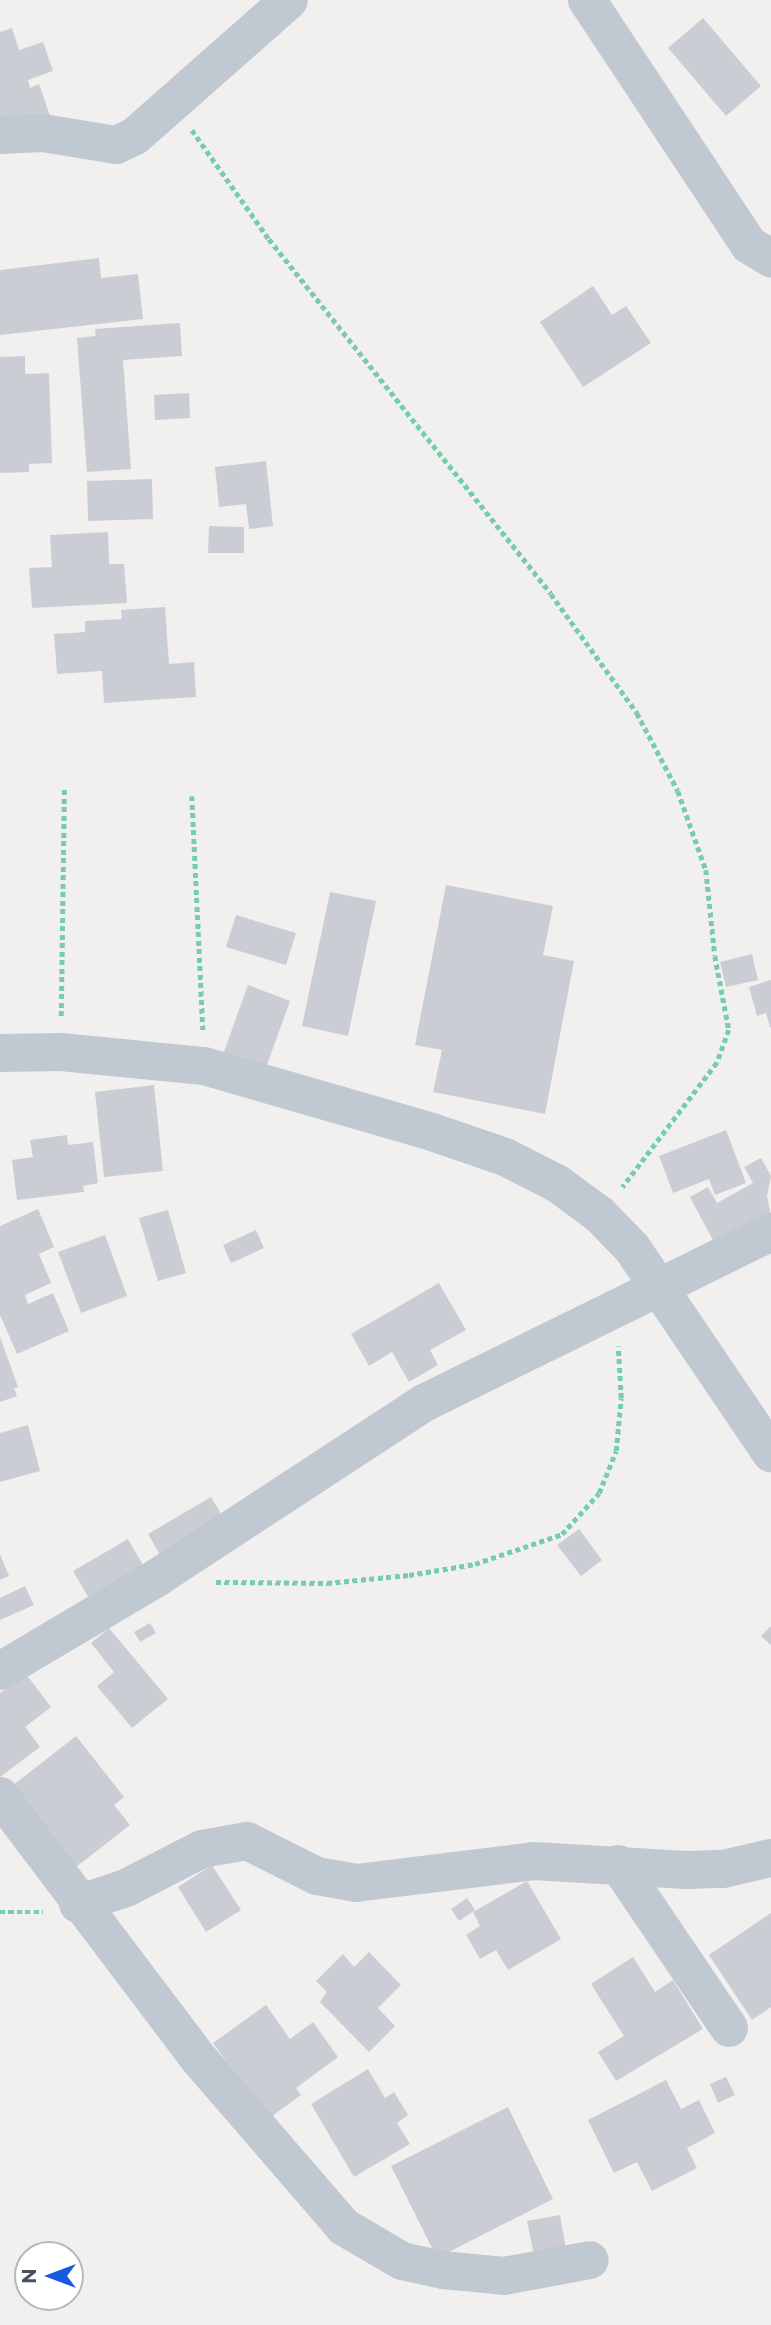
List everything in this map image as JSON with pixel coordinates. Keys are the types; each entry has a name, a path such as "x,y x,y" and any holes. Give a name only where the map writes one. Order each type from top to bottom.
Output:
{"street":[{"path":"0,135 43,133 116,145 135,136 174,104 289,0"},
{"path":"587,0 749,245 771,258"},
{"path":"0,1053 61,1052 204,1066 505,1157 558,1184 600,1215 632,1248 771,1453"},
{"path":"0,1671 158,1577 424,1403 771,1232"},
{"path":"0,1796 78,1904 198,2059 344,2227 402,2261 443,2270 504,2276 590,2260"},
{"path":"78,1904 147,1878 202,1849 247,1841 336,1882 534,1861 723,1869 771,1858"},
{"path":"618,1864 729,2028"}],"path":[{"path":"174,104 269,239 551,594 638,713 678,791 706,870 715,956 729,1030 717,1063 693,1098 600,1215"},
{"path":"61,1052 64,787"},
{"path":"192,796 204,1066"},
{"path":"158,1577 263,1585 409,1575 475,1564 562,1534 599,1493 616,1451 620,1360 614,1310"}],"building":[{"path":"703,18 761,86 726,116 668,48"},
{"path":"12,28 19,50 43,42 53,71 28,80 30,88 39,84 50,116 0,119 0,32"},
{"path":"99,258 101,278 138,274 143,319 0,335 0,270"},
{"path":"593,286 612,315 626,306 651,343 583,387 540,322"},
{"path":"180,323 182,356 123,360 131,469 87,472 77,338 96,336 95,329"},
{"path":"25,356 25,374 49,373 52,463 29,464 29,472 0,473 0,357"},
{"path":"189,393 190,418 155,420 154,395"},
{"path":"266,461 273,526 249,529 246,504 219,507 215,467"},
{"path":"152,479 153,519 88,521 87,481"},
{"path":"209,526 244,527 244,553 208,553"},
{"path":"108,532 109,564 124,564 127,603 32,608 29,568 52,567 50,535"},
{"path":"165,607 169,664 194,662 196,697 104,703 102,671 57,674 54,634 85,632 85,621 122,619 121,610"},
{"path":"446,885 553,906 543,955 574,961 545,1114 433,1092 442,1050 415,1045"},
{"path":"330,892 376,901 348,1036 302,1026"},
{"path":"236,915 296,933 286,965 226,947"},
{"path":"752,954 758,980 726,987 720,962"},
{"path":"771,980 770,1027 766,1013 757,1016 749,987"},
{"path":"248,985 290,1001 263,1076 221,1060"},
{"path":"154,1085 163,1171 104,1177 95,1092"},
{"path":"726,1130 746,1183 715,1195 709,1179 673,1193 659,1156"},
{"path":"67,1135 68,1145 93,1142 98,1183 83,1186 84,1192 17,1200 12,1160 33,1157 30,1140"},
{"path":"761,1158 771,1176 767,1196 771,1216 716,1246 690,1197 708,1187 717,1203 753,1183 744,1167"},
{"path":"38,1209 54,1247 39,1254 51,1283 25,1295 28,1304 53,1293 69,1331 17,1354 0,1315 0,1226"},
{"path":"168,1210 186,1273 158,1281 139,1218"},
{"path":"256,1230 264,1248 231,1263 223,1245"},
{"path":"105,1235 127,1296 81,1313 58,1252"},
{"path":"439,1283 466,1330 430,1350 438,1365 409,1382 392,1352 369,1366 351,1334"},
{"path":"0,1337 18,1387 14,1388 17,1396 0,1402"},
{"path":"28,1425 40,1471 0,1482 0,1433"},
{"path":"211,1497 228,1526 165,1563 148,1534"},
{"path":"579,1529 602,1560 581,1576 557,1545"},
{"path":"128,1539 148,1574 94,1607 73,1571"},
{"path":"0,1554 9,1576 0,1580"},
{"path":"25,1586 34,1605 0,1620 0,1598"},
{"path":"150,1623 156,1633 140,1642 134,1632"},
{"path":"771,1626 771,1645 761,1636"},
{"path":"109,1628 168,1699 132,1728 97,1686 114,1672 91,1643"},
{"path":"26,1674 51,1707 25,1727 40,1747 0,1777 0,1693"},
{"path":"76,1736 124,1797 114,1805 130,1825 67,1874 3,1793"},
{"path":"212,1865 241,1910 206,1932 178,1887"},
{"path":"527,1881 561,1939 508,1970 496,1950 480,1959 466,1935 480,1926 473,1912"},
{"path":"467,1898 475,1910 459,1921 451,1909"},
{"path":"771,1913 771,2007 752,2020 709,1955"},
{"path":"369,1952 401,1985 378,2008 395,2026 369,2052 320,2002 327,1992 316,1981 343,1954 354,1967"},
{"path":"633,1957 655,1992 673,1980 703,2029 616,2081 598,2052 624,2036 591,1984"},
{"path":"266,2005 290,2039 313,2022 338,2057 296,2088 301,2095 268,2119 213,2043"},
{"path":"368,2069 385,2098 394,2092 408,2115 397,2123 410,2144 354,2177 311,2104"},
{"path":"726,2077 735,2095 718,2103 710,2084"},
{"path":"666,2080 681,2109 699,2100 715,2133 687,2148 697,2168 652,2191 637,2162 614,2173 588,2120"},
{"path":"508,2107 553,2199 437,2258 391,2166"},
{"path":"560,2215 566,2249 534,2255 527,2221"}]}
